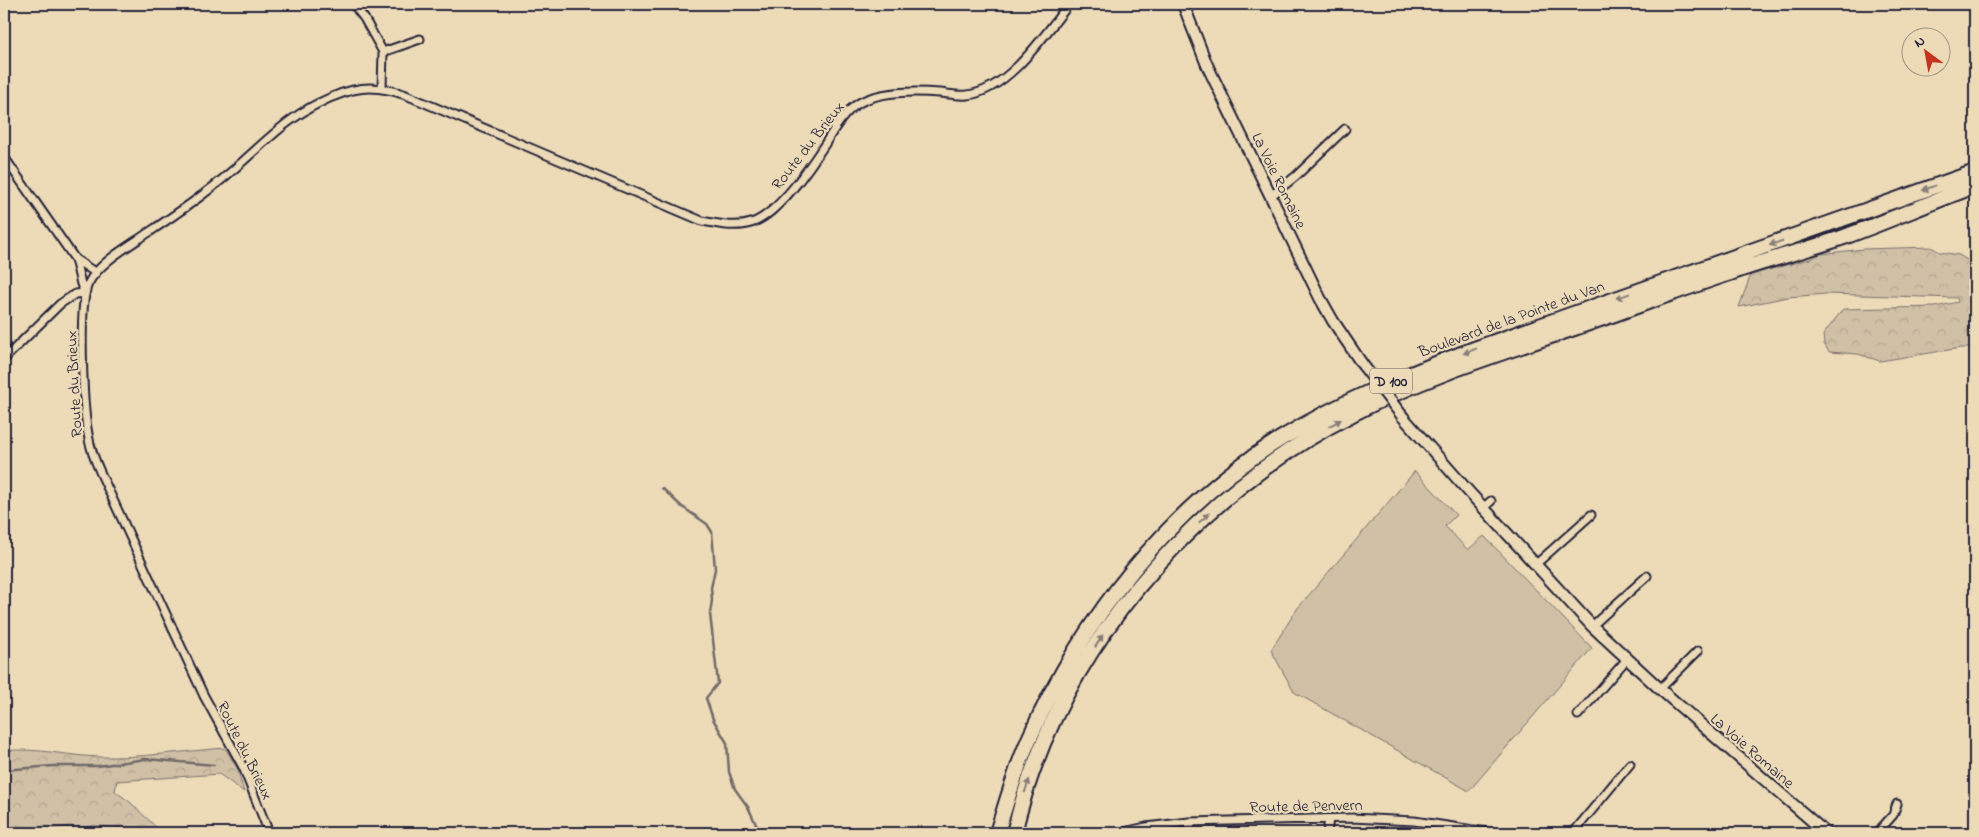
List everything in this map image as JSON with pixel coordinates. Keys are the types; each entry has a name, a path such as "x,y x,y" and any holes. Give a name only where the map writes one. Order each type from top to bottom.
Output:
{"highway":[{"name":"Boulevard de la Pointe du Van","path":"998,833 1012,785 1030,737 1067,664 1091,625 1132,571 1180,520 1212,490 1268,447 1351,400 1412,373 1477,348 1975,172"},
{"name":"Boulevard de la Pointe du Van","path":"1014,833 1029,779 1053,722 1076,678 1106,630 1149,575 1199,522 1238,488 1290,450 1354,413 1445,374 1734,271 1844,236 1975,186"}],"street":[{"path":"352,4 364,18 383,52 382,88"},
{"name":"Route du Brieux","path":"269,833 243,768 200,688 93,455 87,428 85,403 83,325 85,293 94,276 112,259 212,187 294,117 318,103 360,88 382,88 406,94 702,221 720,225 744,225 762,217 787,195 800,181 842,119 858,103 867,99 892,94 967,95 984,90 1000,80 1026,57 1069,4"},
{"name":"La Voie Romaine","path":"1183,4 1204,56 1327,310 1362,364 1402,417 1487,504 1535,565 1592,626 1660,689 1822,832"},
{"path":"383,52 420,38"},
{"path":"1271,196 1296,176 1345,129"},
{"path":"4,157 75,259 94,276"},
{"path":"4,359 60,304 76,294 85,293 75,259"},
{"path":"77,270 94,276"},
{"path":"1535,565 1592,515"},
{"path":"1592,626 1647,576"},
{"path":"1660,689 1698,651"},
{"path":"1578,715 1627,659"},
{"path":"1573,833 1630,764"},
{"path":"1877,833 1893,816 1897,804"},
{"path":"1327,833 1329,819"},
{"name":"Route de Penvern","path":"1119,833 1146,827 1188,822 1329,819 1392,819 1493,833"}],"green space":[{"path":"1931,247 1940,252 1959,255 1972,263 1975,262 1975,348 1961,348 1880,361 1858,354 1829,352 1824,344 1823,335 1843,309 1935,307 1958,302 1957,298 1826,294 1788,297 1739,307 1751,274 1810,259 1820,254 1863,249"},
{"path":"1415,471 1456,515 1445,526 1468,550 1484,536 1592,648 1469,791 1294,692 1271,650 1297,609"},
{"path":"225,748 237,768 244,792 219,774 117,781 115,791 130,802 158,829 98,826 4,830 4,751 27,750 115,757"}],"waterway":[{"path":"662,488 681,506 707,524 712,532 715,569 711,588 710,614 718,683 706,698 713,719 727,743 729,772 735,789 748,807 760,833"},
{"path":"4,770 53,766 98,766 146,759 214,765"}]}
